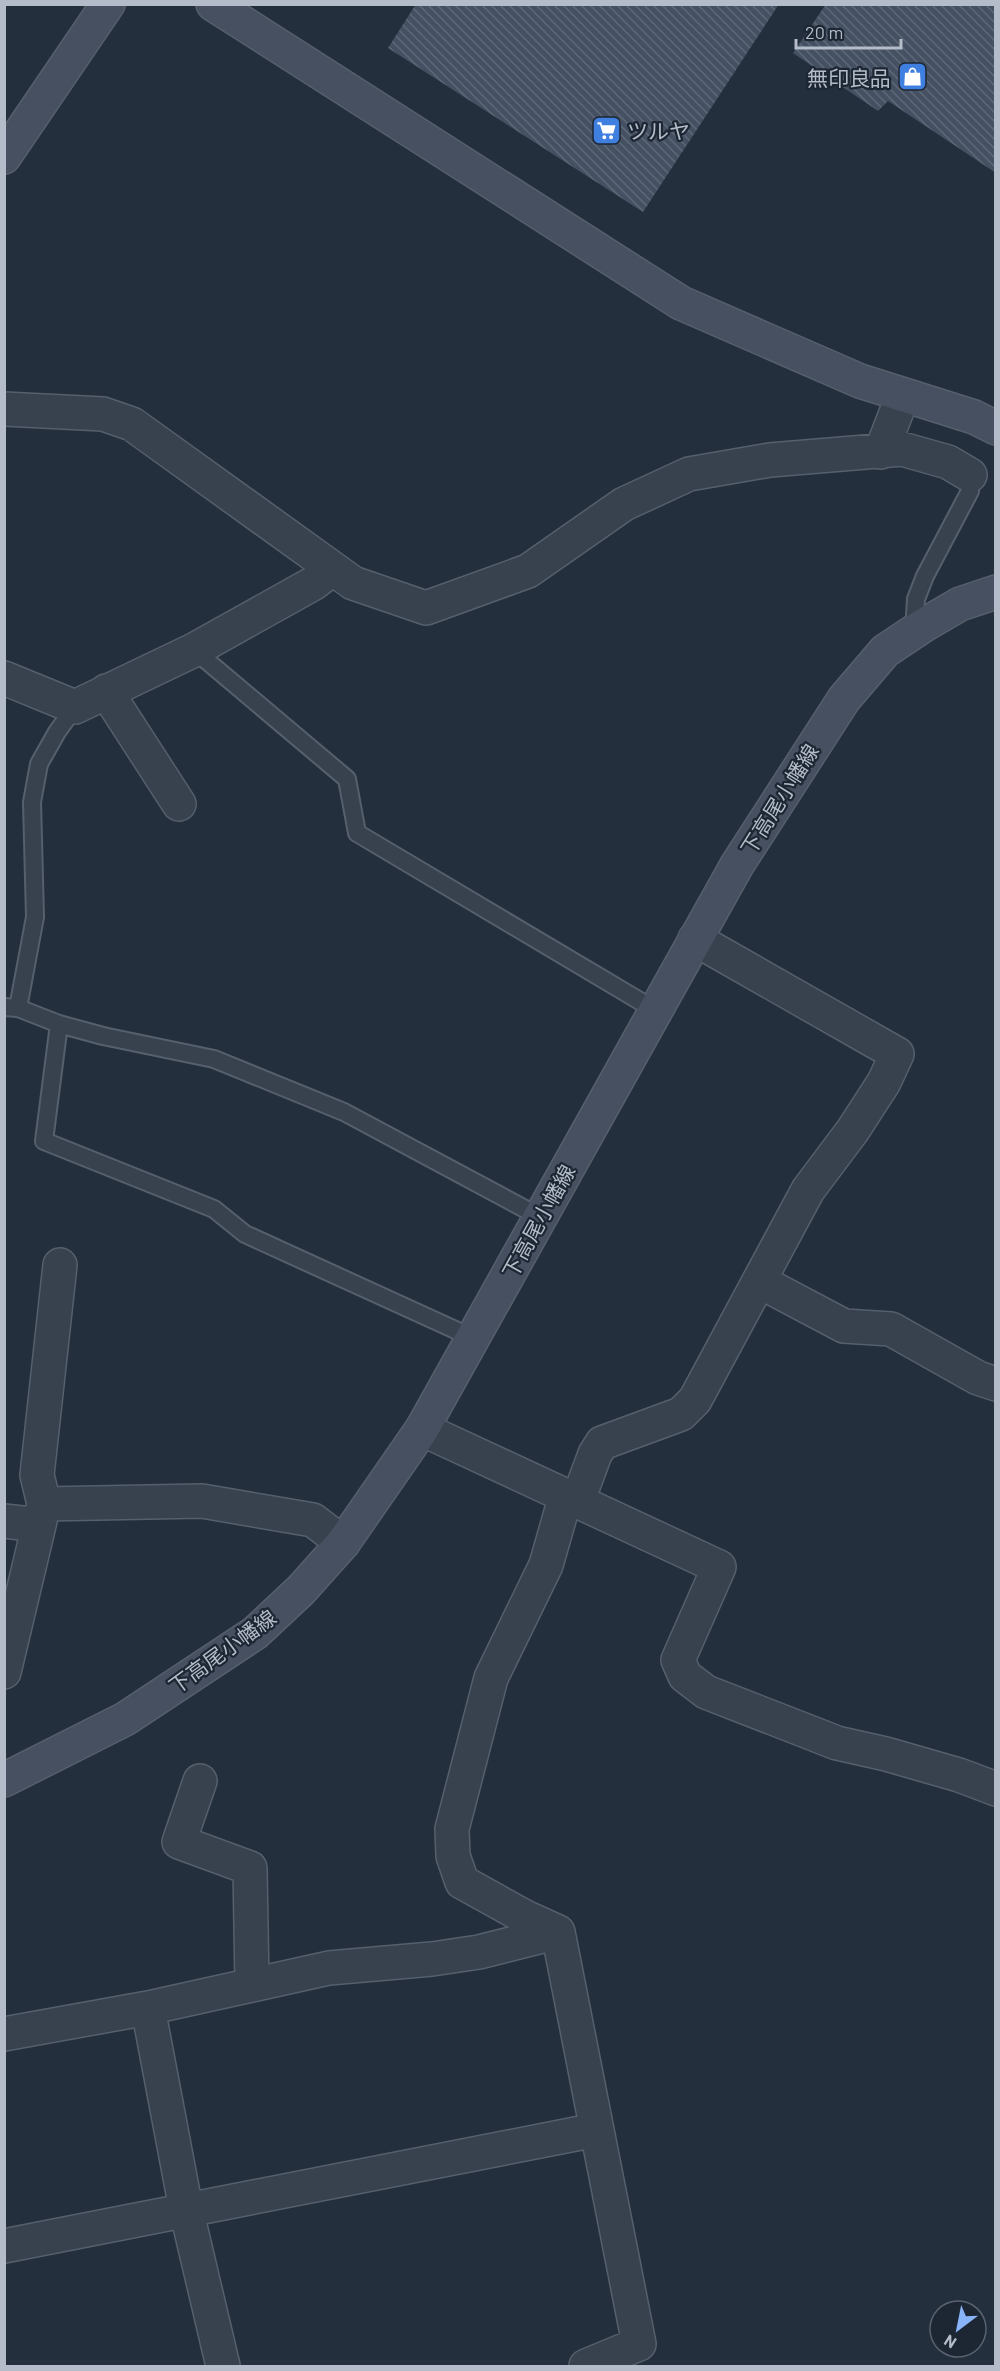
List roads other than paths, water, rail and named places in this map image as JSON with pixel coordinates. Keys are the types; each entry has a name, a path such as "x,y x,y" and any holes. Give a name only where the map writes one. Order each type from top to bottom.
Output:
{"main road":[{"path":"4,157 108,4"},
{"path":"213,4 681,303 754,337 860,381 974,417 996,428"},
{"name":"下高尾小幡線","path":"4,1780 125,1719 255,1633 301,1590 342,1543 422,1429 737,865 844,699 885,651 960,604 996,592"}],"street":[{"path":"881,452 903,395"},
{"path":"4,409 103,414 132,424 353,584 426,608 528,571 624,504 688,474 770,460 902,449 948,462 970,475"},
{"path":"4,678 75,707 194,650 314,583 332,569"},
{"path":"106,692 178,804"},
{"path":"558,1932 525,1917 462,1882 453,1856 452,1829 491,1678 546,1565 572,1498 602,1443 681,1414 695,1400 808,1190 853,1130 884,1082 897,1054 695,939"},
{"path":"4,1672 41,1515 37,1475 60,1265"},
{"path":"759,1281 844,1326 891,1329 978,1378 996,1384"},
{"path":"422,1429 719,1568 678,1660 685,1676 706,1692 837,1743 959,1775 996,1789"},
{"path":"4,1521 41,1515 202,1502 314,1520 342,1543"},
{"path":"200,1781 178,1842 250,1868 252,1985"},
{"path":"4,2034 148,2008 328,1968 432,1959 478,1952 558,1932"},
{"path":"558,1932 639,2343 586,2367"},
{"path":"148,2008 186,2210 223,2367"},
{"path":"4,2246 596,2130"}],"lane":[{"path":"914,632 916,599 970,491 970,475"},
{"path":"194,650 346,779 357,833 656,1010"},
{"path":"75,707 57,732 39,764 32,802 35,917 11,1007 58,1024 103,1036 214,1059 344,1112 540,1217"},
{"path":"58,1024 44,1141 214,1209 245,1234 473,1338"}],"place":[{"name":"無印良品","path":"912,77"},
{"name":"ツルヤ","path":"606,130"}]}
